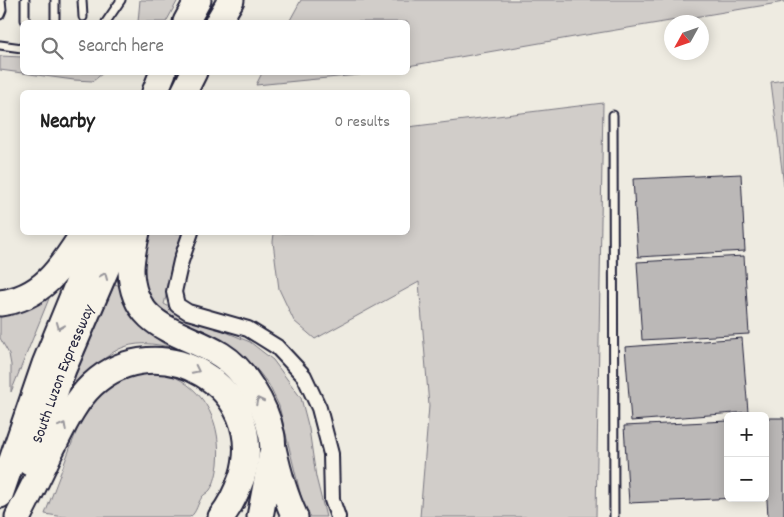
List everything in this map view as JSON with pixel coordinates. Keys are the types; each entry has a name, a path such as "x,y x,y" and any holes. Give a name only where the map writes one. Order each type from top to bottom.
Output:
{"highway":[{"path":"187,20 198,0"},
{"path":"219,20 231,0"},
{"path":"0,303 21,298 49,282 82,235"},
{"name":"South Luzon Expressway","path":"0,495 45,364 98,235"},
{"name":"South Luzon Expressway","path":"11,517 63,369 121,235"},
{"path":"136,235 131,261 132,281 134,291 143,309 165,328 221,355 234,365 246,379 259,399 269,423 273,447 286,495 295,517"},
{"path":"18,517 62,428 83,394 97,380 118,368 138,361 156,360 171,362 201,372 227,394 233,401 241,418 247,444 246,462 236,493 221,517"},
{"path":"260,517 273,447"}],"street":[{"path":"190,235 181,261 174,292 177,304 188,312 248,329 277,347 304,376 319,408 331,454 332,500 338,517"}],"lane":[{"path":"0,15 2,10 1,0"},
{"path":"25,0 25,20"},
{"path":"55,0 55,19"},
{"path":"82,0 83,18"},
{"path":"107,20 121,0"},
{"path":"0,45 20,48"},
{"path":"613,115 614,517"}],"shaded area":[{"path":"140,0 178,0 167,20 138,20"},
{"path":"301,0 784,0 784,2 706,15 664,15 664,22 410,66 410,20 290,20"},
{"path":"0,56 20,57 20,73 0,70"},
{"path":"37,75 100,75 93,81"},
{"path":"261,75 358,75 256,85"},
{"path":"784,80 784,186 771,82"},
{"path":"603,103 596,517 420,517 429,406 419,282 315,339 294,321 279,289 274,235 410,235 410,127"},
{"path":"145,235 185,235 176,258 164,304 180,313 250,342 273,360 301,398 309,429 316,477 326,517 306,517 279,406 269,385 247,359 211,335 179,320 150,301 140,255"},
{"path":"115,284 120,286 128,306 144,329 169,347 137,344 125,347 104,359 74,393 69,391"},
{"path":"50,296 11,392 11,365 9,354 0,338 0,313"},
{"path":"138,371 165,373 182,381 193,389 209,410 214,423 219,450 216,474 210,490 202,497 190,517 64,517 45,514 80,422 90,409 91,397"}],"building":[{"path":"741,174 745,251 638,257 633,179"},
{"path":"744,256 749,334 642,340 637,262"},
{"path":"742,338 748,412 724,412 724,414 631,421 625,347"},
{"path":"769,418 784,418 784,517 768,517"},
{"path":"724,421 724,499 629,503 624,426"}]}
